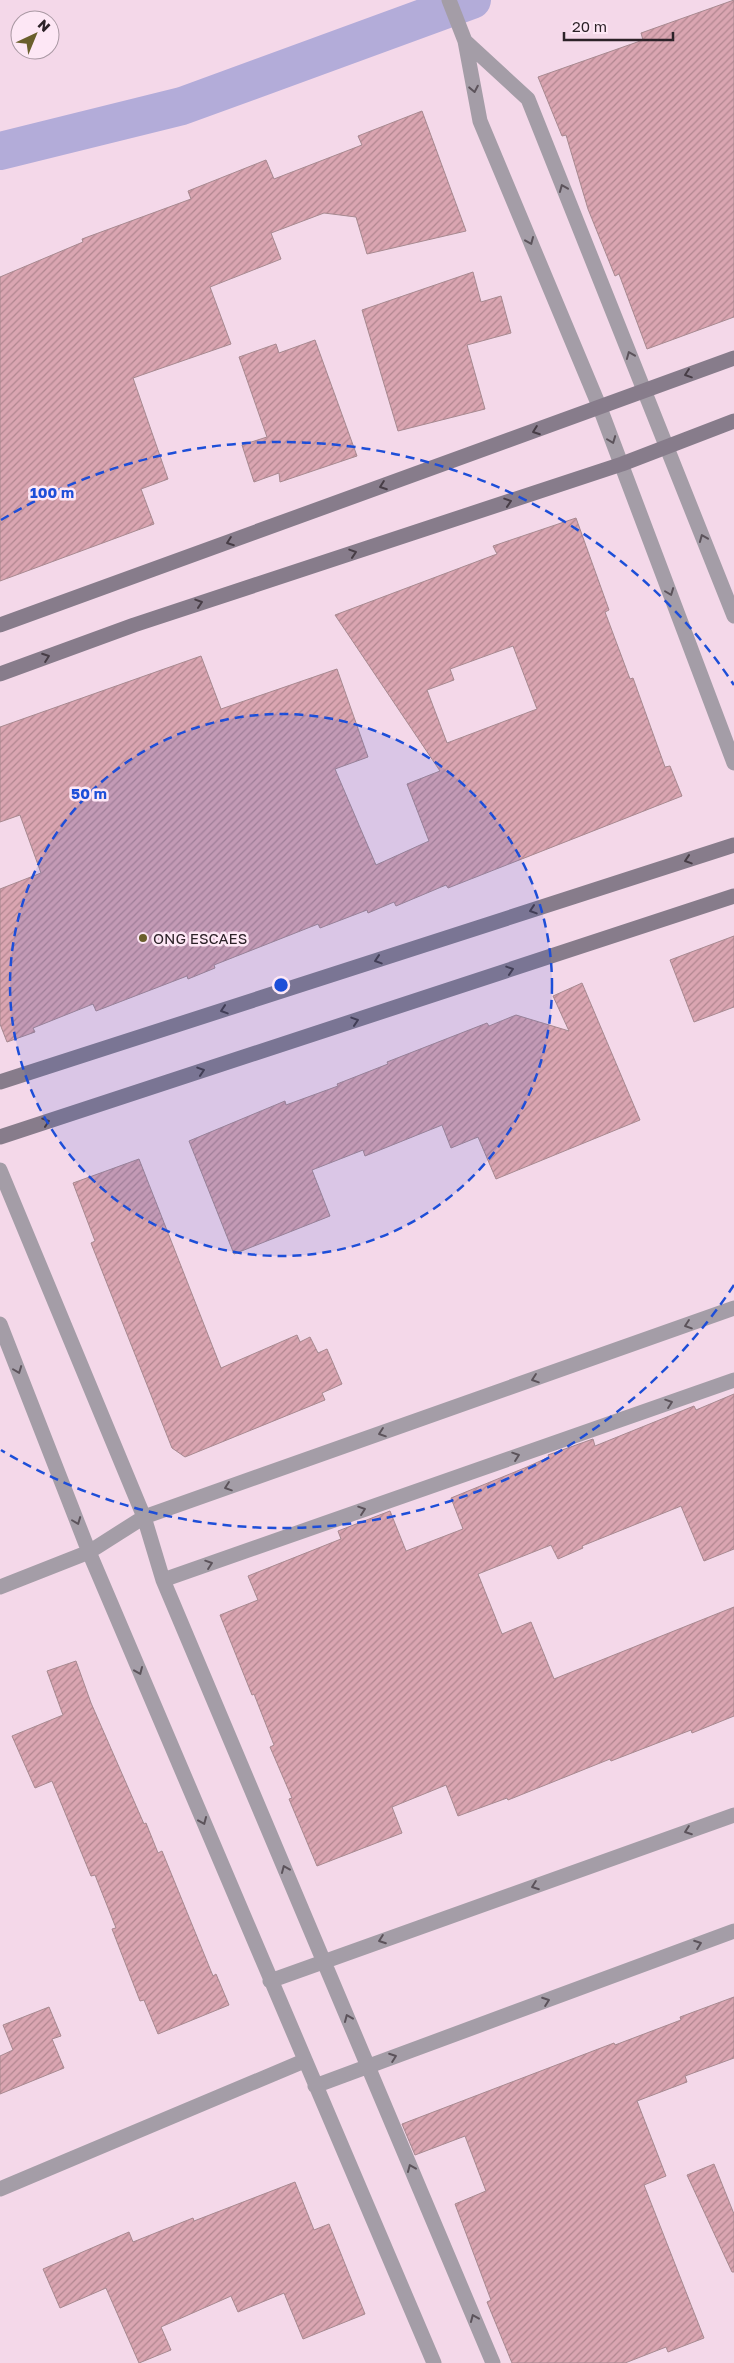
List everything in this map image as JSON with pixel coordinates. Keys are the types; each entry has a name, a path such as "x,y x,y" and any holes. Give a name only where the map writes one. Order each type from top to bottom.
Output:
{"street":[{"path":"450,0 465,41 480,121 600,408 734,763"},
{"path":"465,41 528,99 734,616"},
{"path":"0,625 734,358"},
{"path":"0,674 134,625 622,464 734,421"},
{"path":"0,1082 734,845"},
{"path":"0,1137 734,896"},
{"path":"0,1170 144,1517 163,1580 493,2363"},
{"path":"0,1587 89,1552 144,1517 734,1308"},
{"path":"0,1324 89,1552 434,2363"},
{"path":"163,1580 734,1380"},
{"path":"270,1981 734,1815"},
{"path":"315,2086 734,1931"},
{"path":"0,2189 304,2061"}],"building":[{"path":"734,0 734,317 647,349 619,274 615,276 588,209 566,135 562,136 538,77 643,40 641,33"},
{"path":"422,111 466,231 367,254 356,217 324,213 271,233 281,259 210,287 231,344 133,378 168,479 141,489 154,524 0,581 0,277 83,242 82,239 191,199 188,191 266,160 274,179 362,145 358,136"},
{"path":"473,272 481,302 501,296 511,333 467,345 485,409 398,431 362,310"},
{"path":"315,340 357,456 280,482 279,473 254,482 242,445 267,437 239,357 276,344 279,353"},
{"path":"576,518 609,610 605,612 630,679 633,678 665,767 670,766 682,796 448,888 446,885 396,906 394,902 368,913 367,910 320,928 318,924 214,965 215,968 188,979 187,976 96,1011 93,1004 33,1028 35,1032 7,1042 0,1024 0,889 41,873 20,815 0,822 0,727 201,656 221,709 337,669 368,757 335,769 376,865 429,841 407,784 440,771 335,615 497,554 493,546","holes":["513,646 537,709 447,743 427,690 454,680 450,669"]},
{"path":"734,936 734,1007 694,1022 670,960"},
{"path":"582,983 640,1120 496,1179 478,1137 451,1148 442,1125 365,1156 363,1150 312,1170 330,1216 234,1254 189,1141 285,1101 286,1105 338,1086 337,1084 388,1064 387,1062 487,1023 489,1026 516,1015 569,1031 553,996"},
{"path":"139,1159 221,1368 297,1335 300,1342 310,1337 318,1353 327,1349 342,1384 322,1393 325,1400 185,1457 172,1448 91,1243 95,1241 73,1183"},
{"path":"734,1394 734,1549 704,1561 681,1506 582,1546 583,1548 558,1559 551,1545 478,1574 502,1634 531,1622 554,1679 734,1607 734,1716 692,1733 691,1730 611,1761 610,1759 508,1800 507,1798 458,1816 446,1785 392,1807 402,1833 317,1866 289,1799 292,1798 270,1747 274,1745 220,1615 258,1600 248,1576 341,1539 338,1531 390,1511 406,1551 463,1529 451,1498 527,1467 549,1457 548,1455 593,1439 595,1446 694,1406 696,1410"},
{"path":"76,1661 91,1703 144,1824 146,1823 158,1853 162,1851 213,1976 216,1974 229,2005 158,2034 144,2000 140,2001 112,1929 116,1928 95,1875 91,1876 52,1781 35,1788 12,1736 63,1715 47,1671"},
{"path":"734,1997 734,2058 685,2076 687,2082 637,2101 666,2176 644,2185 704,2338 668,2352 666,2347 625,2363 512,2363 487,2302 491,2300 455,2204 486,2191 465,2136 415,2155 402,2124 614,2043 615,2045 681,2020 680,2017"},
{"path":"49,2007 61,2036 52,2039 64,2068 0,2094 0,2056 13,2050 3,2025"},
{"path":"714,2164 734,2214 734,2272 732,2272 687,2175"},
{"path":"295,2182 314,2230 329,2224 365,2314 303,2339 284,2293 238,2312 231,2296 161,2327 171,2350 139,2363 106,2288 60,2308 43,2269 129,2232 133,2242 193,2218 194,2221"}],"waterway":[{"path":"0,151 182,106 472,0"}],"place":[{"name":"ONG ESCAES","path":"143,938"}]}
